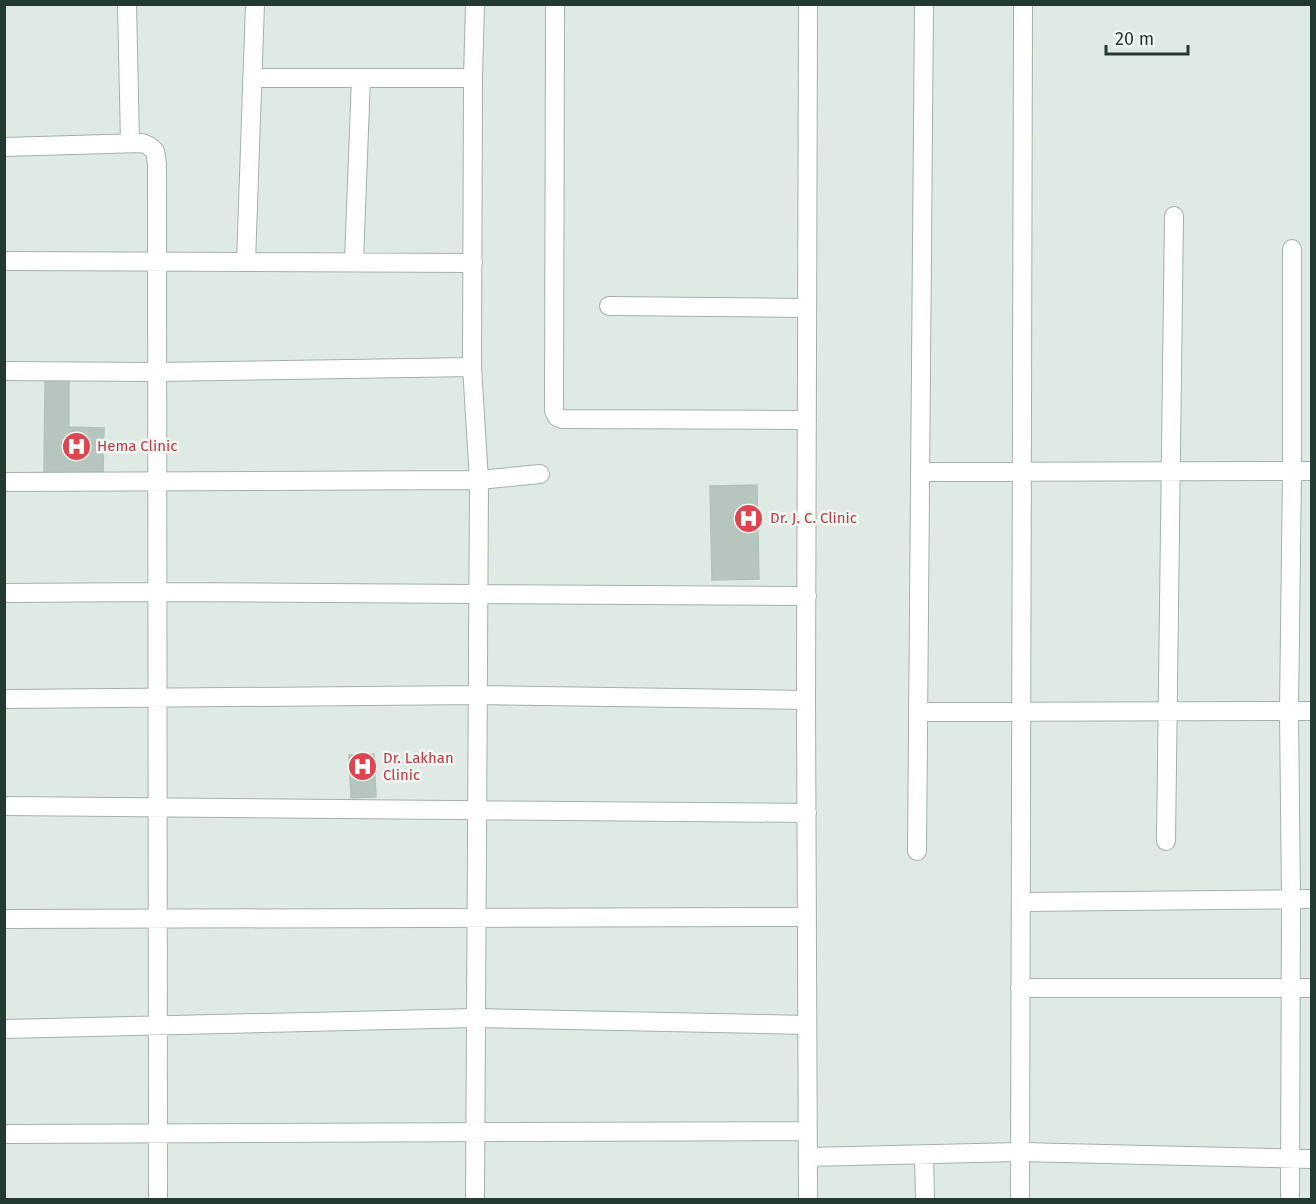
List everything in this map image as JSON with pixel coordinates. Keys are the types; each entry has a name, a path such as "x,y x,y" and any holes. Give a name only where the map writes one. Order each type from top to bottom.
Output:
{"street":[{"path":"127,4 130,143"},
{"path":"246,262 255,4"},
{"path":"475,4 472,367 479,480 475,1200"},
{"path":"555,4 554,411 557,417 562,419 807,420"},
{"path":"808,4 806,700 808,1200"},
{"path":"917,851 924,4"},
{"path":"1020,1200 1023,4"},
{"path":"252,78 473,78"},
{"path":"354,261 361,78"},
{"path":"4,147 142,143 155,151 157,164 158,1200"},
{"path":"1166,841 1174,216"},
{"path":"1290,1200 1289,711 1292,249"},
{"path":"4,261 472,263"},
{"path":"609,306 807,308"},
{"path":"4,371 157,372 472,367"},
{"path":"921,472 1311,471"},
{"path":"4,483 479,480 540,474"},
{"path":"4,594 157,592 807,596"},
{"path":"4,699 478,695 806,700"},
{"path":"918,712 1311,711"},
{"path":"4,806 807,813"},
{"path":"1021,902 1311,899"},
{"path":"4,919 807,917"},
{"path":"1020,988 1311,988"},
{"path":"4,1029 476,1018 807,1024"},
{"path":"4,1134 808,1131"},
{"path":"808,1157 1020,1152 1311,1159"},
{"path":"924,1155 925,1200"}],"building":[{"path":"45,380 69,380 69,427 104,428 103,474 44,473"},
{"path":"757,485 759,579 712,580 710,486"},
{"path":"374,754 376,797 351,798 349,755"}],"place":[{"name":"Hema Clinic","path":"76,446"},
{"name":"Dr. J. C. Clinic","path":"749,518"},
{"name":"Dr. Lakhan Clinic","path":"362,767"}]}
